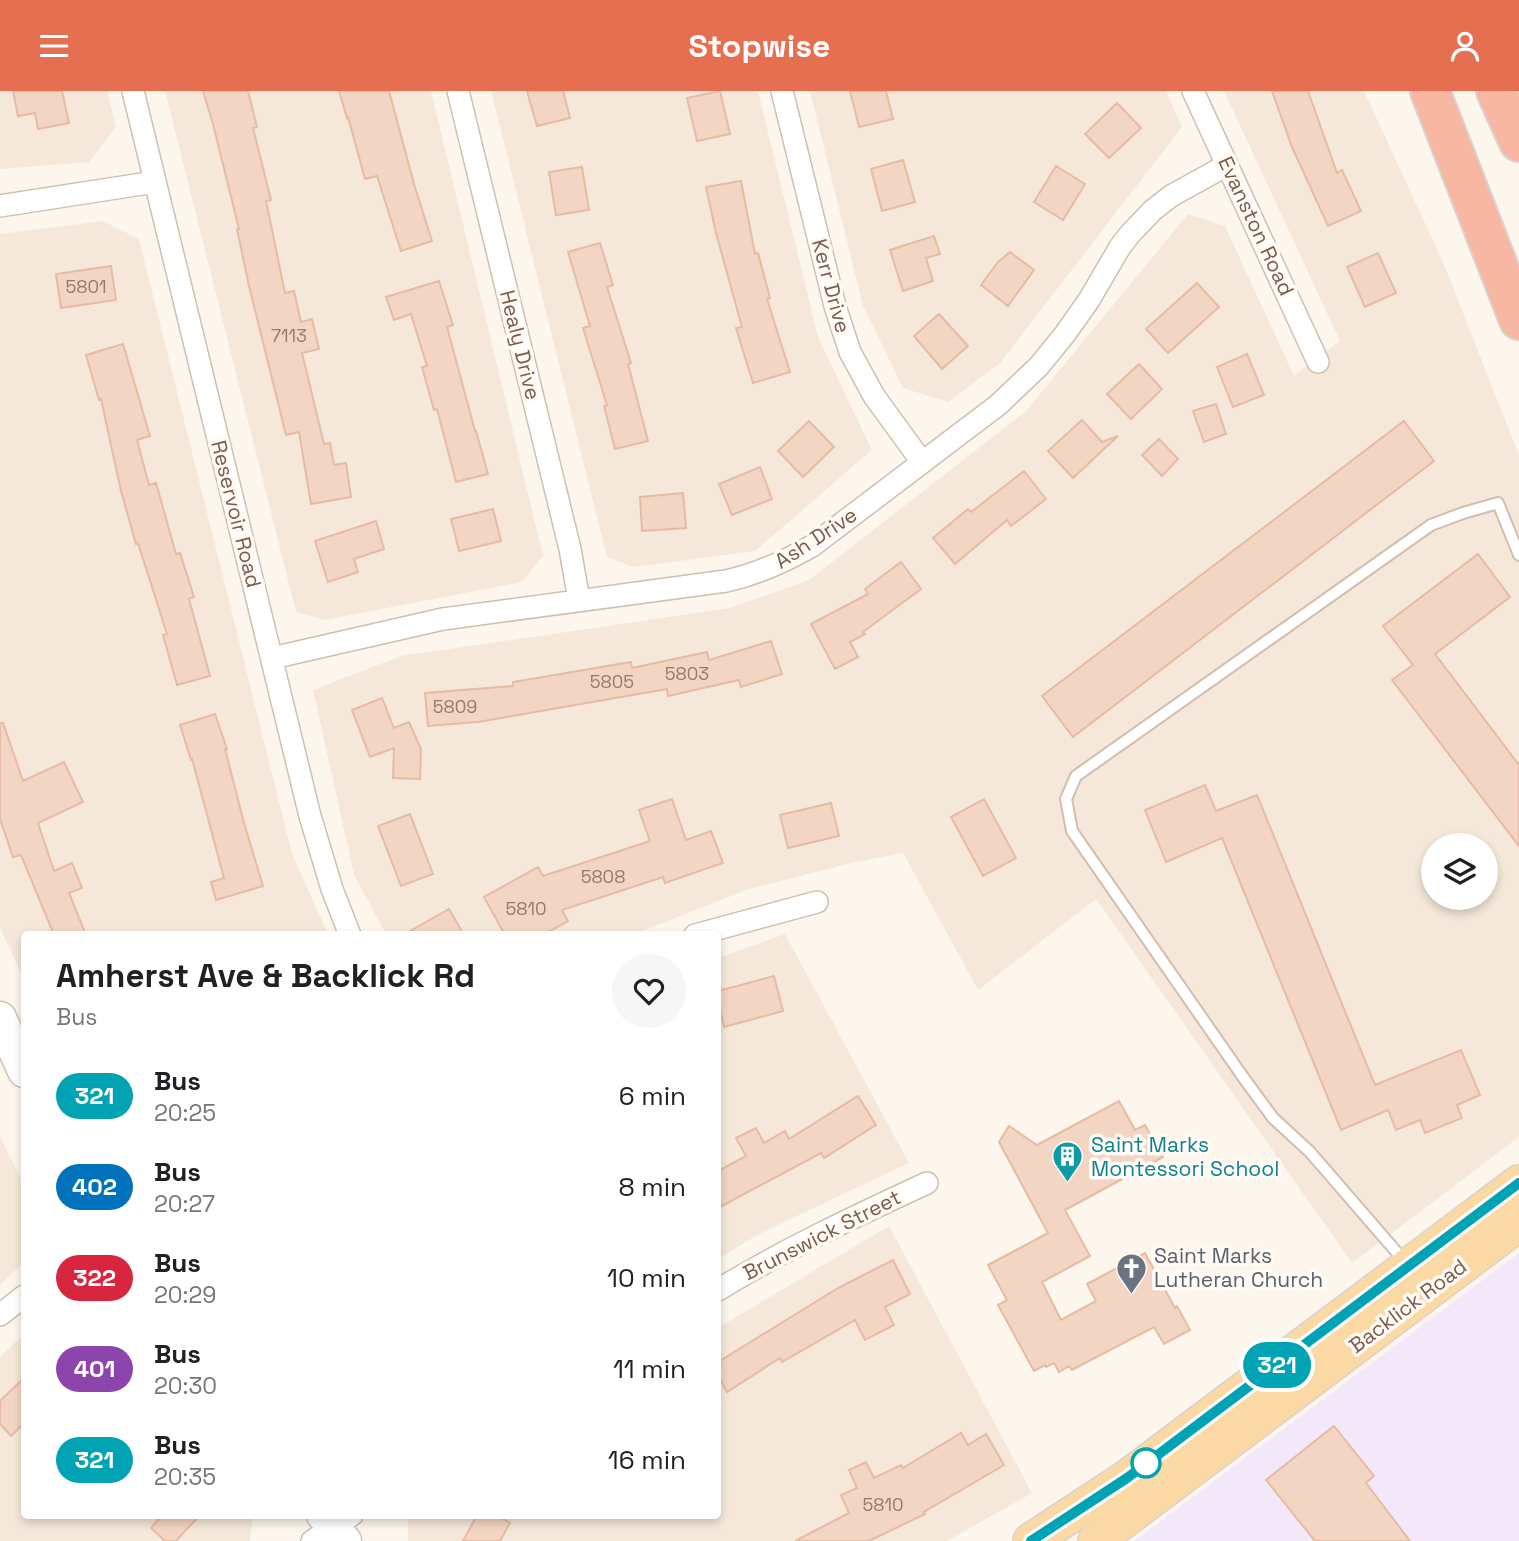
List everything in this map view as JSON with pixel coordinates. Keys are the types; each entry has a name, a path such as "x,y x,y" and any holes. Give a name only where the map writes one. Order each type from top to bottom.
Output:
{"highway":[{"path":"1430,91 1519,320"},
{"path":"1496,91 1519,142"}],"main road":[{"name":"Backlick Road","path":"1096,1541 1419,1279 1519,1183"},
{"name":"Backlick Road","path":"1031,1541 1419,1279 1519,1223"}],"street":[{"name":"Reservoir Road","path":"133,91 310,816 332,889 348,931"},
{"name":"Healy Drive","path":"458,91 570,549 579,600"},
{"name":"Kerr Drive","path":"782,91 835,306 850,352 874,396 922,463"},
{"name":"Evanston Road","path":"1193,91 1318,362"},
{"name":"Ash Drive","path":"272,658 443,619 726,581 745,577 788,560 812,546 998,405 1039,366 1065,334 1130,234 1171,196 1227,165"},
{"path":"0,206 155,183"},
{"path":"710,931 817,902"},
{"path":"0,1018 21,1064"},
{"name":"Brunswick Street","path":"721,1288 837,1225 927,1183"},
{"path":"0,1315 21,1298"}],"lane":[{"path":"1419,1279 1310,1152 1273,1118 1072,831 1066,799 1076,776 1431,525 1498,503 1519,555"}],"shaded area":[{"path":"0,91 107,91 116,127 89,162 0,169"},
{"path":"165,91 431,91 543,556 522,582 325,620 296,612"},
{"path":"491,91 758,91 818,337 872,450 755,551 634,567 607,557"},
{"path":"810,91 1166,91 1182,127 1000,363 948,402 903,388 863,306"},
{"path":"1224,91 1364,91 1443,262 1519,455 1519,1137 1352,1263 1096,899 978,990 903,853 749,889 643,931 384,931 354,875 313,690 401,656 730,608 809,580 1026,411 1188,214 1225,226 1294,376 1340,341"},
{"path":"103,221 139,239 292,854 327,931 21,931 21,973 0,928 0,234"},
{"path":"785,934 909,1163 759,1234 721,1257 721,957"},
{"path":"0,1136 21,1179 21,1265 0,1285"},
{"path":"889,1226 1032,1493 947,1541 408,1541 408,1519 721,1519 721,1326"},
{"path":"1519,1253 1519,1541 1134,1541"},
{"path":"21,1337 21,1519 253,1519 250,1541 0,1541 0,1357"}],"building":[{"path":"13,91 62,91 69,123 38,129 35,113 18,116"},
{"path":"203,91 248,91 257,127 253,128 271,200 266,201 285,293 294,291 301,322 312,319 319,349 302,353 324,444 330,443 334,465 346,463 351,497 311,504 299,432 286,435 249,286 239,229"},
{"path":"339,91 389,91 432,241 401,251 377,176 365,179"},
{"path":"527,91 563,91 570,118 537,126"},
{"path":"720,91 730,134 697,141 687,98"},
{"path":"850,91 886,91 893,119 859,127"},
{"path":"1272,91 1308,91 1337,173 1342,170 1361,211 1328,226 1292,147"},
{"path":"1117,103 1141,128 1109,158 1085,134"},
{"path":"903,160 915,202 882,211 871,169"},
{"path":"1056,166 1085,184 1063,220 1034,202"},
{"path":"582,167 589,210 556,215 549,172"},
{"path":"741,181 755,254 758,253 770,298 767,299 790,372 753,383 736,328 742,327 706,187"},
{"path":"934,236 940,254 926,258 933,281 903,291 890,250"},
{"path":"600,243 613,285 607,287 631,363 628,364 648,441 615,449 604,406 607,405 583,328 590,326 568,252"},
{"path":"1010,252 1034,270 1008,306 981,285 998,262"},
{"path":"1378,253 1396,293 1365,307 1347,267"},
{"path":"111,266 116,300 61,308 56,274"},
{"path":"439,281 453,325 447,327 488,474 456,482 437,409 434,410 422,367 427,366 411,314 394,320 386,297"},
{"path":"1197,283 1219,307 1168,353 1146,329"},
{"path":"939,314 968,346 942,369 914,336"},
{"path":"123,344 150,436 137,440 149,485 156,483 176,554 180,553 194,597 189,599 210,676 177,685 163,635 167,634 138,543 136,544 121,491 101,399 99,400 86,355"},
{"path":"1247,354 1264,395 1233,407 1217,367"},
{"path":"1139,364 1162,389 1131,419 1107,394"},
{"path":"1216,404 1226,434 1204,442 1193,411"},
{"path":"1082,420 1102,442 1118,436 1073,478 1048,451"},
{"path":"809,421 834,447 803,477 778,451"},
{"path":"1404,421 1434,461 1073,737 1042,696"},
{"path":"1159,439 1178,459 1162,476 1142,455"},
{"path":"760,467 772,499 732,515 719,484"},
{"path":"1024,471 1046,499 1011,526 1007,520 955,564 933,538 968,509 971,512"},
{"path":"683,493 686,528 642,531 640,497"},
{"path":"493,509 501,541 459,551 451,519"},
{"path":"376,521 384,549 354,559 358,572 328,582 315,541"},
{"path":"1478,554 1510,597 1435,654 1519,765 1519,846 1392,680 1413,665 1383,626"},
{"path":"901,562 921,589 863,632 865,634 850,642 858,657 835,669 811,624 868,594 865,589"},
{"path":"771,641 782,674 741,687 739,680 668,696 667,689 478,722 428,726 425,693 513,686 513,682 631,662 632,668 707,652 709,660"},
{"path":"382,698 394,728 409,722 421,749 420,779 393,778 394,748 370,757 352,710"},
{"path":"215,714 227,749 244,823 263,886 216,900 211,882 224,878 192,759 180,725"},
{"path":"0,723 3,723 23,781 64,762 83,802 38,823 54,871 72,863 82,888 69,893 84,931 52,931 21,855 13,857 0,819"},
{"path":"1205,785 1216,811 1257,795 1375,1085 1461,1050 1480,1095 1457,1105 1462,1118 1425,1133 1420,1120 1396,1130 1388,1110 1341,1130 1222,838 1166,862 1145,810"},
{"path":"672,799 686,840 711,831 723,863 665,883 663,877 562,910 568,921 550,931 503,931 484,897 538,867 543,876 650,841 639,810"},
{"path":"984,799 1016,858 983,876 951,817"},
{"path":"831,803 839,836 788,848 780,815"},
{"path":"410,814 433,874 401,886 378,826"},
{"path":"449,909 462,931 410,931"},
{"path":"774,976 783,1011 724,1027 721,990"},
{"path":"858,1096 876,1125 824,1158 821,1153 721,1206 721,1169 746,1156 736,1138 756,1128 764,1143 785,1131 789,1139"},
{"path":"1119,1101 1135,1130 1145,1125 1163,1157 1065,1210 1090,1256 1042,1282 1061,1320 1096,1301 1087,1284 1145,1253 1190,1330 1164,1344 1154,1327 1072,1370 1069,1366 1059,1372 1054,1363 1034,1371 998,1305 1007,1300 988,1265 1048,1233 999,1142 1009,1126 1037,1145"},
{"path":"893,1260 910,1294 885,1307 894,1325 865,1340 855,1320 782,1362 780,1358 727,1392 721,1381 721,1360 838,1288"},
{"path":"21,1381 21,1426 11,1436 0,1424 0,1401"},
{"path":"1334,1426 1374,1476 1366,1483 1410,1541 1315,1541 1266,1480"},
{"path":"961,1433 968,1445 986,1434 1004,1465 924,1512 925,1514 869,1541 795,1541 849,1513 841,1495 857,1488 849,1470 866,1462 874,1478 901,1465 903,1468"},
{"path":"159,1519 196,1519 176,1541 165,1541 151,1528"},
{"path":"475,1519 503,1519 510,1523 500,1541 463,1541"}],"bus line":[{"name":"321","path":"1031,1541 1127,1478 1519,1183"}],"place":[{"name":"Saint Marks Montessori School","path":"1068,1184"},
{"name":"Saint Marks Lutheran Church","path":"1131,1295"}]}
